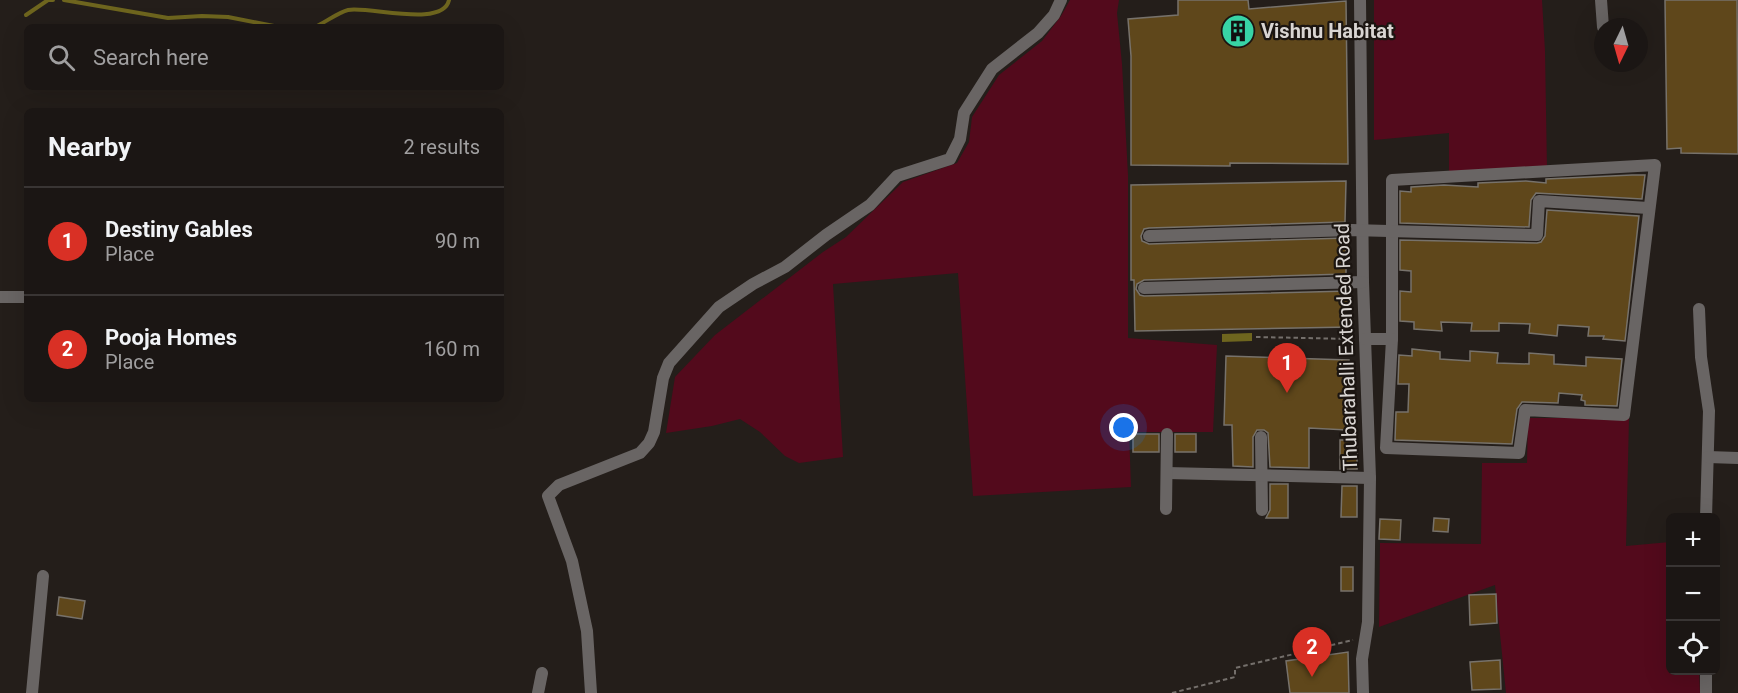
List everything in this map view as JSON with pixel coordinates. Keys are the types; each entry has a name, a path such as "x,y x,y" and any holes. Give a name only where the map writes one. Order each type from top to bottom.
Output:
{"street":[{"path":"591,693 587,631 572,561 548,496 559,485 640,453 649,443 654,432 663,378 669,363 719,307 753,284 785,267 870,205 897,176 950,159 960,139 964,113 992,69 1038,33 1054,15 1061,0"},
{"name":"Thubarahalli Extended Road","path":"1360,0 1363,282 1370,478 1368,622 1362,659 1364,693"},
{"path":"1601,0 1603,18"},
{"path":"1654,165 1624,415 1525,410 1519,453 1386,448 1391,343 1392,231 1392,180 1654,165"},
{"path":"1149,236 1363,230 1537,235 1539,201 1648,208"},
{"path":"1144,288 1363,282"},
{"path":"0,297 24,297"},
{"path":"1699,309 1701,357 1709,411 1706,513"},
{"path":"1365,343 1391,343"},
{"path":"1166,509 1167,434"},
{"path":"1261,437 1262,510"},
{"path":"1708,457 1738,458"},
{"path":"1167,473 1370,478"},
{"path":"32,693 43,576"},
{"path":"538,693 542,673"},
{"path":"1706,675 1706,693"}],"path":[{"path":"1256,337 1365,343"},
{"path":"1172,693 1235,677 1235,668 1349,640 1365,639"}],"shaded area":[{"path":"1070,0 1119,0 1117,13 1128,175 1128,338 1217,345 1213,432 1129,432 1131,487 973,496 958,273 833,284 843,457 799,463 785,456 760,432 740,419 666,433 675,377 715,335 846,237 903,182 957,163 969,142 972,117 999,75 1042,41"},
{"path":"1374,0 1542,0 1547,170 1449,178 1449,133 1374,140"},
{"path":"1252,333 1252,341 1222,342 1222,334"},
{"path":"1528,418 1629,418 1626,546 1666,542 1666,675 1699,675 1700,693 1506,693 1495,585 1379,627 1380,543 1481,544 1482,463 1527,463"}],"building":[{"path":"1178,0 1248,0 1249,9 1346,1 1348,164 1131,165 1131,56 1128,19 1178,15"},
{"path":"1665,0 1737,0 1738,154 1681,153 1681,148 1667,149"},
{"path":"1645,175 1642,199 1536,193 1531,200 1529,227 1400,223 1400,191 1411,192 1411,187 1444,185 1478,187 1478,183 1526,181 1546,183 1546,179"},
{"path":"1346,181 1345,222 1149,228 1144,229 1141,236 1142,241 1149,244 1346,238 1346,274 1144,280 1137,284 1136,289 1140,295 1144,296 1349,291 1350,327 1135,331 1134,280 1131,280 1131,185"},
{"path":"1547,210 1639,216 1625,341 1603,339 1604,336 1588,336 1589,327 1558,325 1557,336 1529,333 1530,324 1499,323 1499,331 1471,331 1472,323 1441,322 1442,331 1414,329 1414,322 1400,321 1400,291 1411,292 1411,271 1400,270 1400,240 1537,243 1541,242 1545,236"},
{"path":"1412,349 1440,352 1440,359 1470,361 1470,351 1498,353 1497,363 1529,364 1529,353 1554,355 1554,364 1586,366 1586,357 1622,359 1617,406 1585,405 1585,401 1581,400 1582,395 1559,393 1558,403 1522,402 1517,409 1512,444 1395,440 1396,412 1408,412 1409,384 1398,384 1399,355 1412,356"},
{"path":"1226,356 1349,360 1347,430 1309,428 1309,468 1270,467 1268,433 1264,430 1257,430 1253,437 1253,467 1233,466 1232,425 1224,425"},
{"path":"1133,434 1159,434 1159,452 1133,452"},
{"path":"1175,434 1196,434 1196,452 1175,452"},
{"path":"1340,440 1357,440 1357,469 1340,469"},
{"path":"1270,484 1288,484 1288,518 1266,518 1270,510"},
{"path":"1342,486 1357,486 1357,517 1341,517"},
{"path":"1434,518 1449,519 1448,532 1433,531"},
{"path":"1380,519 1401,520 1400,540 1379,539"},
{"path":"1341,567 1353,567 1353,591 1341,591"},
{"path":"1496,594 1497,623 1470,625 1469,595"},
{"path":"59,597 85,601 82,619 57,615"},
{"path":"1348,652 1349,693 1290,693 1286,661"},
{"path":"1500,660 1501,689 1472,690 1470,662"}],"waterway":[{"path":"26,15 48,0 53,0"},
{"path":"64,0 168,18 228,17 264,24"},
{"path":"320,24 348,10 404,14 434,13 444,8 449,0"}],"place":[{"name":"Vishnu Habitat","path":"1238,31"},
{"name":"Destiny Gables","path":"1287,393"},
{"name":"Pooja Homes","path":"1312,677"}]}
